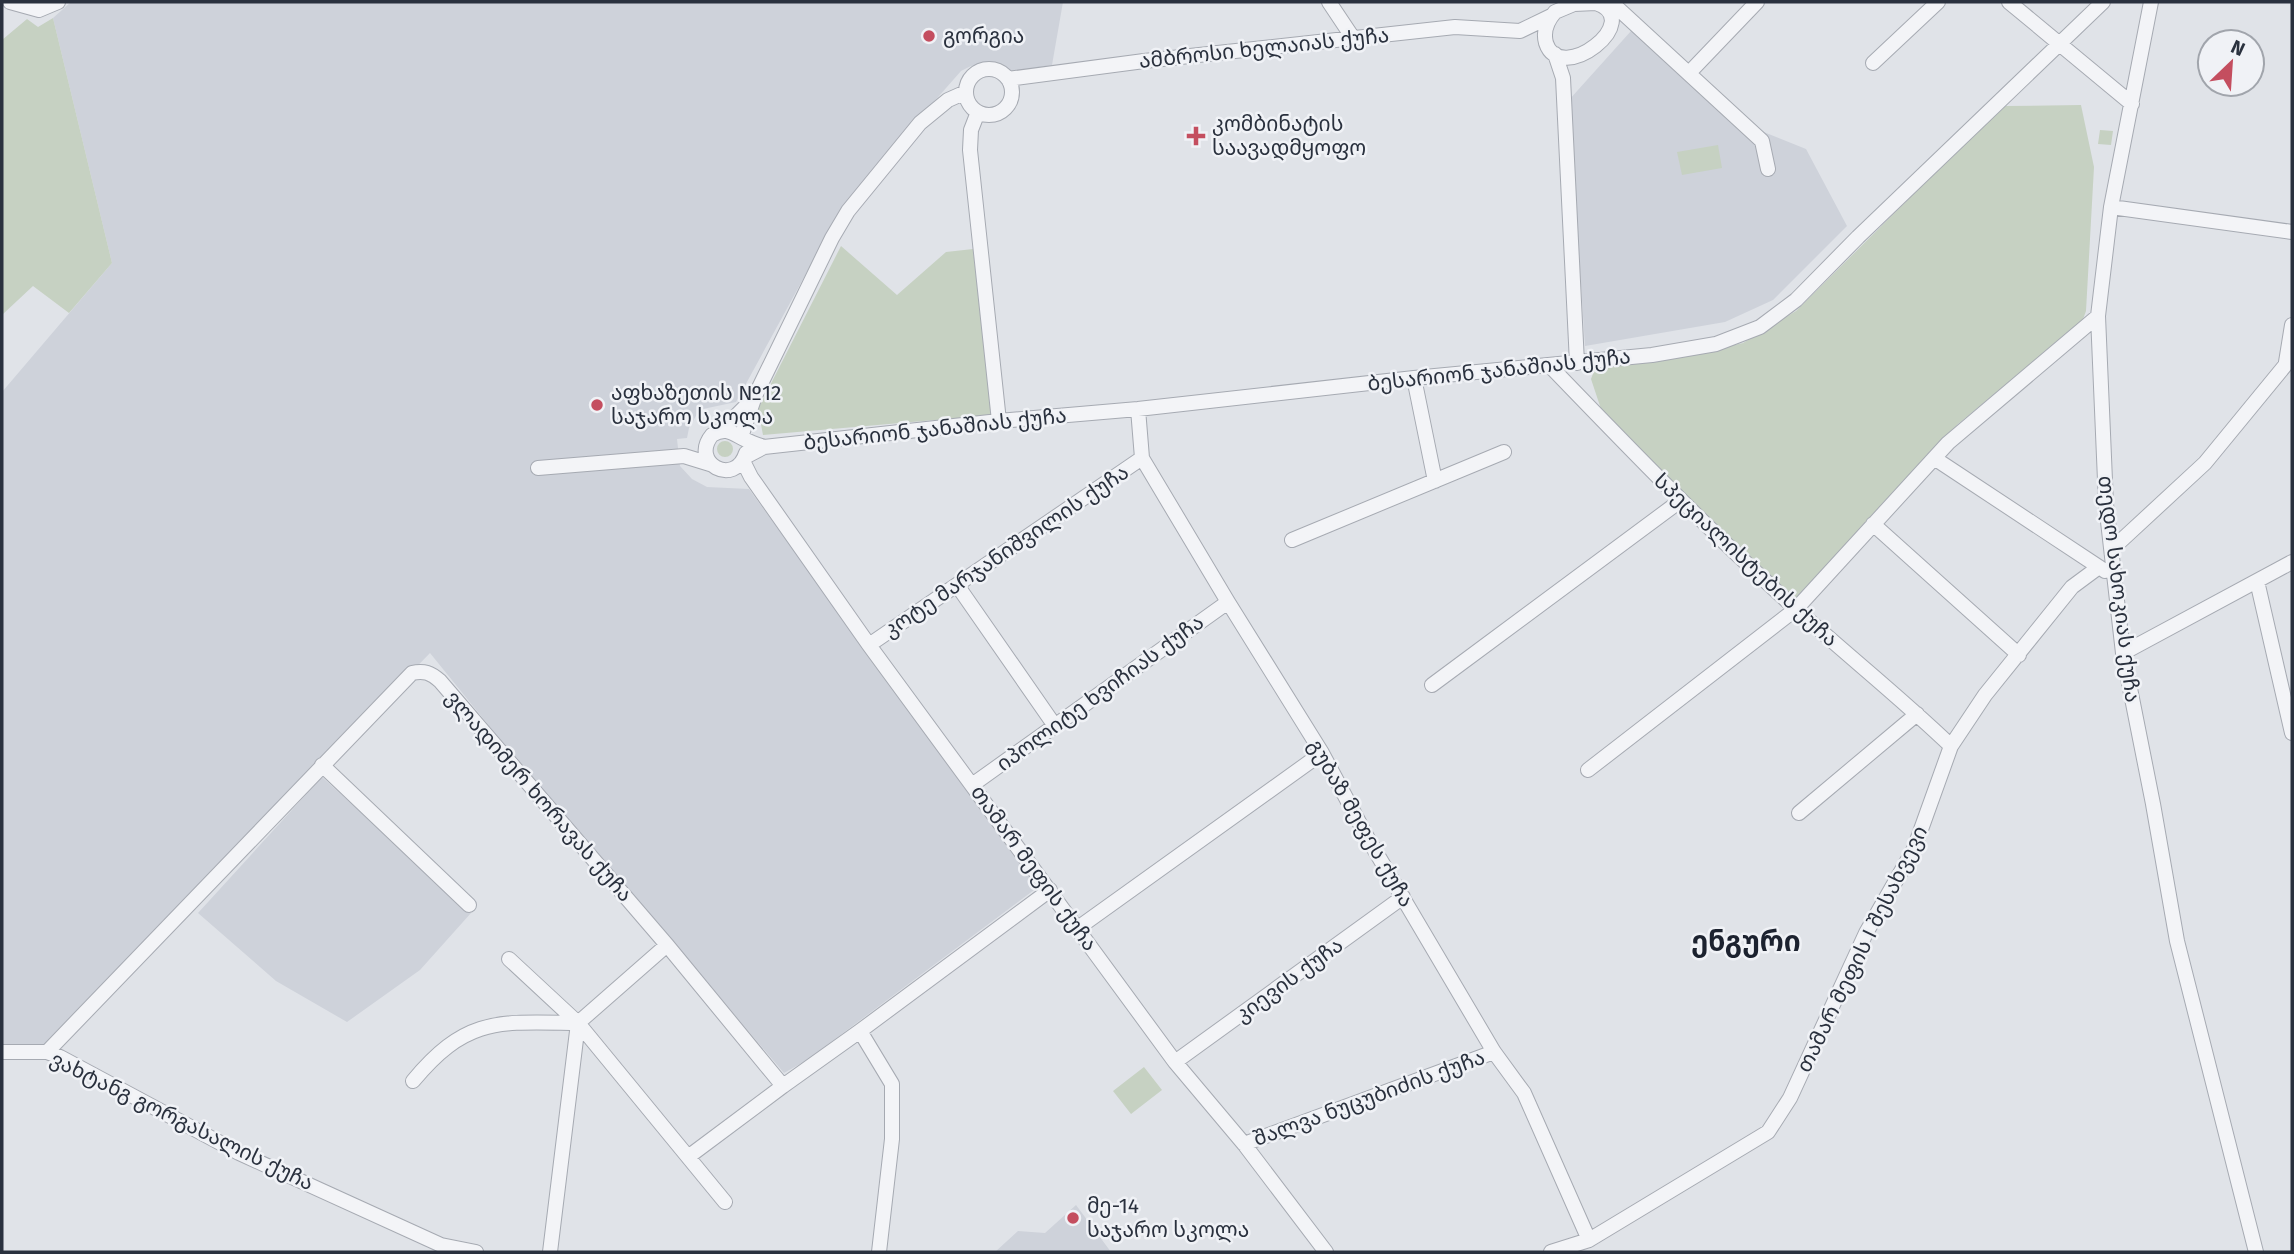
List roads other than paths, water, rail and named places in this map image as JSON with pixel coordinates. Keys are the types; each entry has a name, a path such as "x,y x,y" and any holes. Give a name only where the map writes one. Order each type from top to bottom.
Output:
{"street":[{"path":"10,2 39,10 58,2"},
{"path":"1329,2 1353,38"},
{"path":"1689,74 1758,2"},
{"path":"1873,64 1938,2"},
{"path":"2009,2 2132,104"},
{"name":"ბესარიონ ჯანაშიას ქუჩა","path":"764,447 1652,355 1716,344 1760,327 1796,300 2103,2"},
{"name":"თედო სახოკიას ქუჩა","path":"2151,2 2111,206 2098,316 2106,504 2123,653 2177,941 2256,1252"},
{"path":"1611,3 1611,27 1595,46 1579,56 1572,58 1554,54 1520,32 1559,9 1574,4 1611,3 1762,141 1768,169"},
{"path":"1551,16 1545,30 1545,38 1563,78 1577,363"},
{"name":"ამბროსი ხელაიას ქუჩა","path":"1008,79 1078,68 1455,27 1520,32"},
{"path":"1563,78 1579,56"},
{"path":"995,70 1008,79 1012,93 1006,107 993,114 978,112 968,100 966,92 969,82 980,71 995,70"},
{"path":"744,459 746,447 742,438 755,396 832,238 848,211 920,123 948,100 966,92"},
{"path":"978,112 971,130 970,150 999,421"},
{"path":"2111,206 2292,232"},
{"path":"1588,770 1796,609 1948,443 2098,316"},
{"path":"2112,549 2204,463 2289,359 2292,325"},
{"name":"სპეციალისტების ქუჩა","path":"1549,365 1680,501 1796,609 1951,746"},
{"path":"1414,378 1435,481"},
{"path":"684,456 722,430 755,396"},
{"name":"გუბაზ მეფეს ქუჩა","path":"1138,409 1142,458 1322,753 1367,837 1494,1052 1524,1093 1589,1240"},
{"path":"722,430 733,431 764,447"},
{"path":"708,439 705,452 710,464"},
{"path":"725,470 735,468 764,447"},
{"path":"1292,540 1504,452"},
{"path":"538,468 684,456 751,477"},
{"name":"კოტე მარჯანიშვილის ქუჩა","path":"869,645 1142,458"},
{"path":"1934,458 2114,577"},
{"name":"თამარ მეფის ქუჩა","path":"744,459 751,477 869,645 1175,1062 1244,1144 1326,1252"},
{"path":"1432,685 1680,501"},
{"path":"1873,524 2019,655"},
{"path":"2123,653 2292,562"},
{"name":"თამარ მეფის I შესახვევი","path":"1551,1252 1589,1240 1768,1132 1790,1098 1866,933 1914,849 1951,746 1985,695 2073,587 2099,567"},
{"path":"2257,582 2292,733"},
{"path":"957,584 1055,726"},
{"name":"იპოლიტე ხვიჩიას ქუჩა","path":"972,785 1228,602"},
{"name":"ვლადიმერ ხორავას ქუჩა","path":"47,1052 412,673 424,671 440,681 667,945 783,1086"},
{"path":"1799,813 1917,714"},
{"path":"1078,928 1322,753"},
{"path":"322,765 469,905"},
{"path":"688,1157 1050,890"},
{"name":"კიევის ქუჩა","path":"1175,1062 1403,897"},
{"path":"413,1081 430,1060 470,1031 507,1023 578,1023 667,945"},
{"path":"509,959 578,1023 725,1202"},
{"path":"550,1252 578,1023"},
{"path":"860,1031 892,1084 892,1139 879,1252"},
{"name":"ვახტანგ გორგასალის ქუჩა","path":"2,1052 47,1052 60,1057 239,1153 440,1249 476,1252"},
{"name":"შალვა ნუცუბიძის ქუჩა","path":"1244,1144 1494,1052"}],"place":[{"name":"გორგია","path":"929,36"},
{"name":"კომბინატის საავადმყოფო","path":"1196,136"},
{"name":"აფხაზეთის №12 საჯარო სკოლა","path":"597,405"},
{"name":"მე-14 საჯარო სკოლა","path":"1073,1218"}],"district":[{"name":"ენგური","path":"1746,941"}]}
